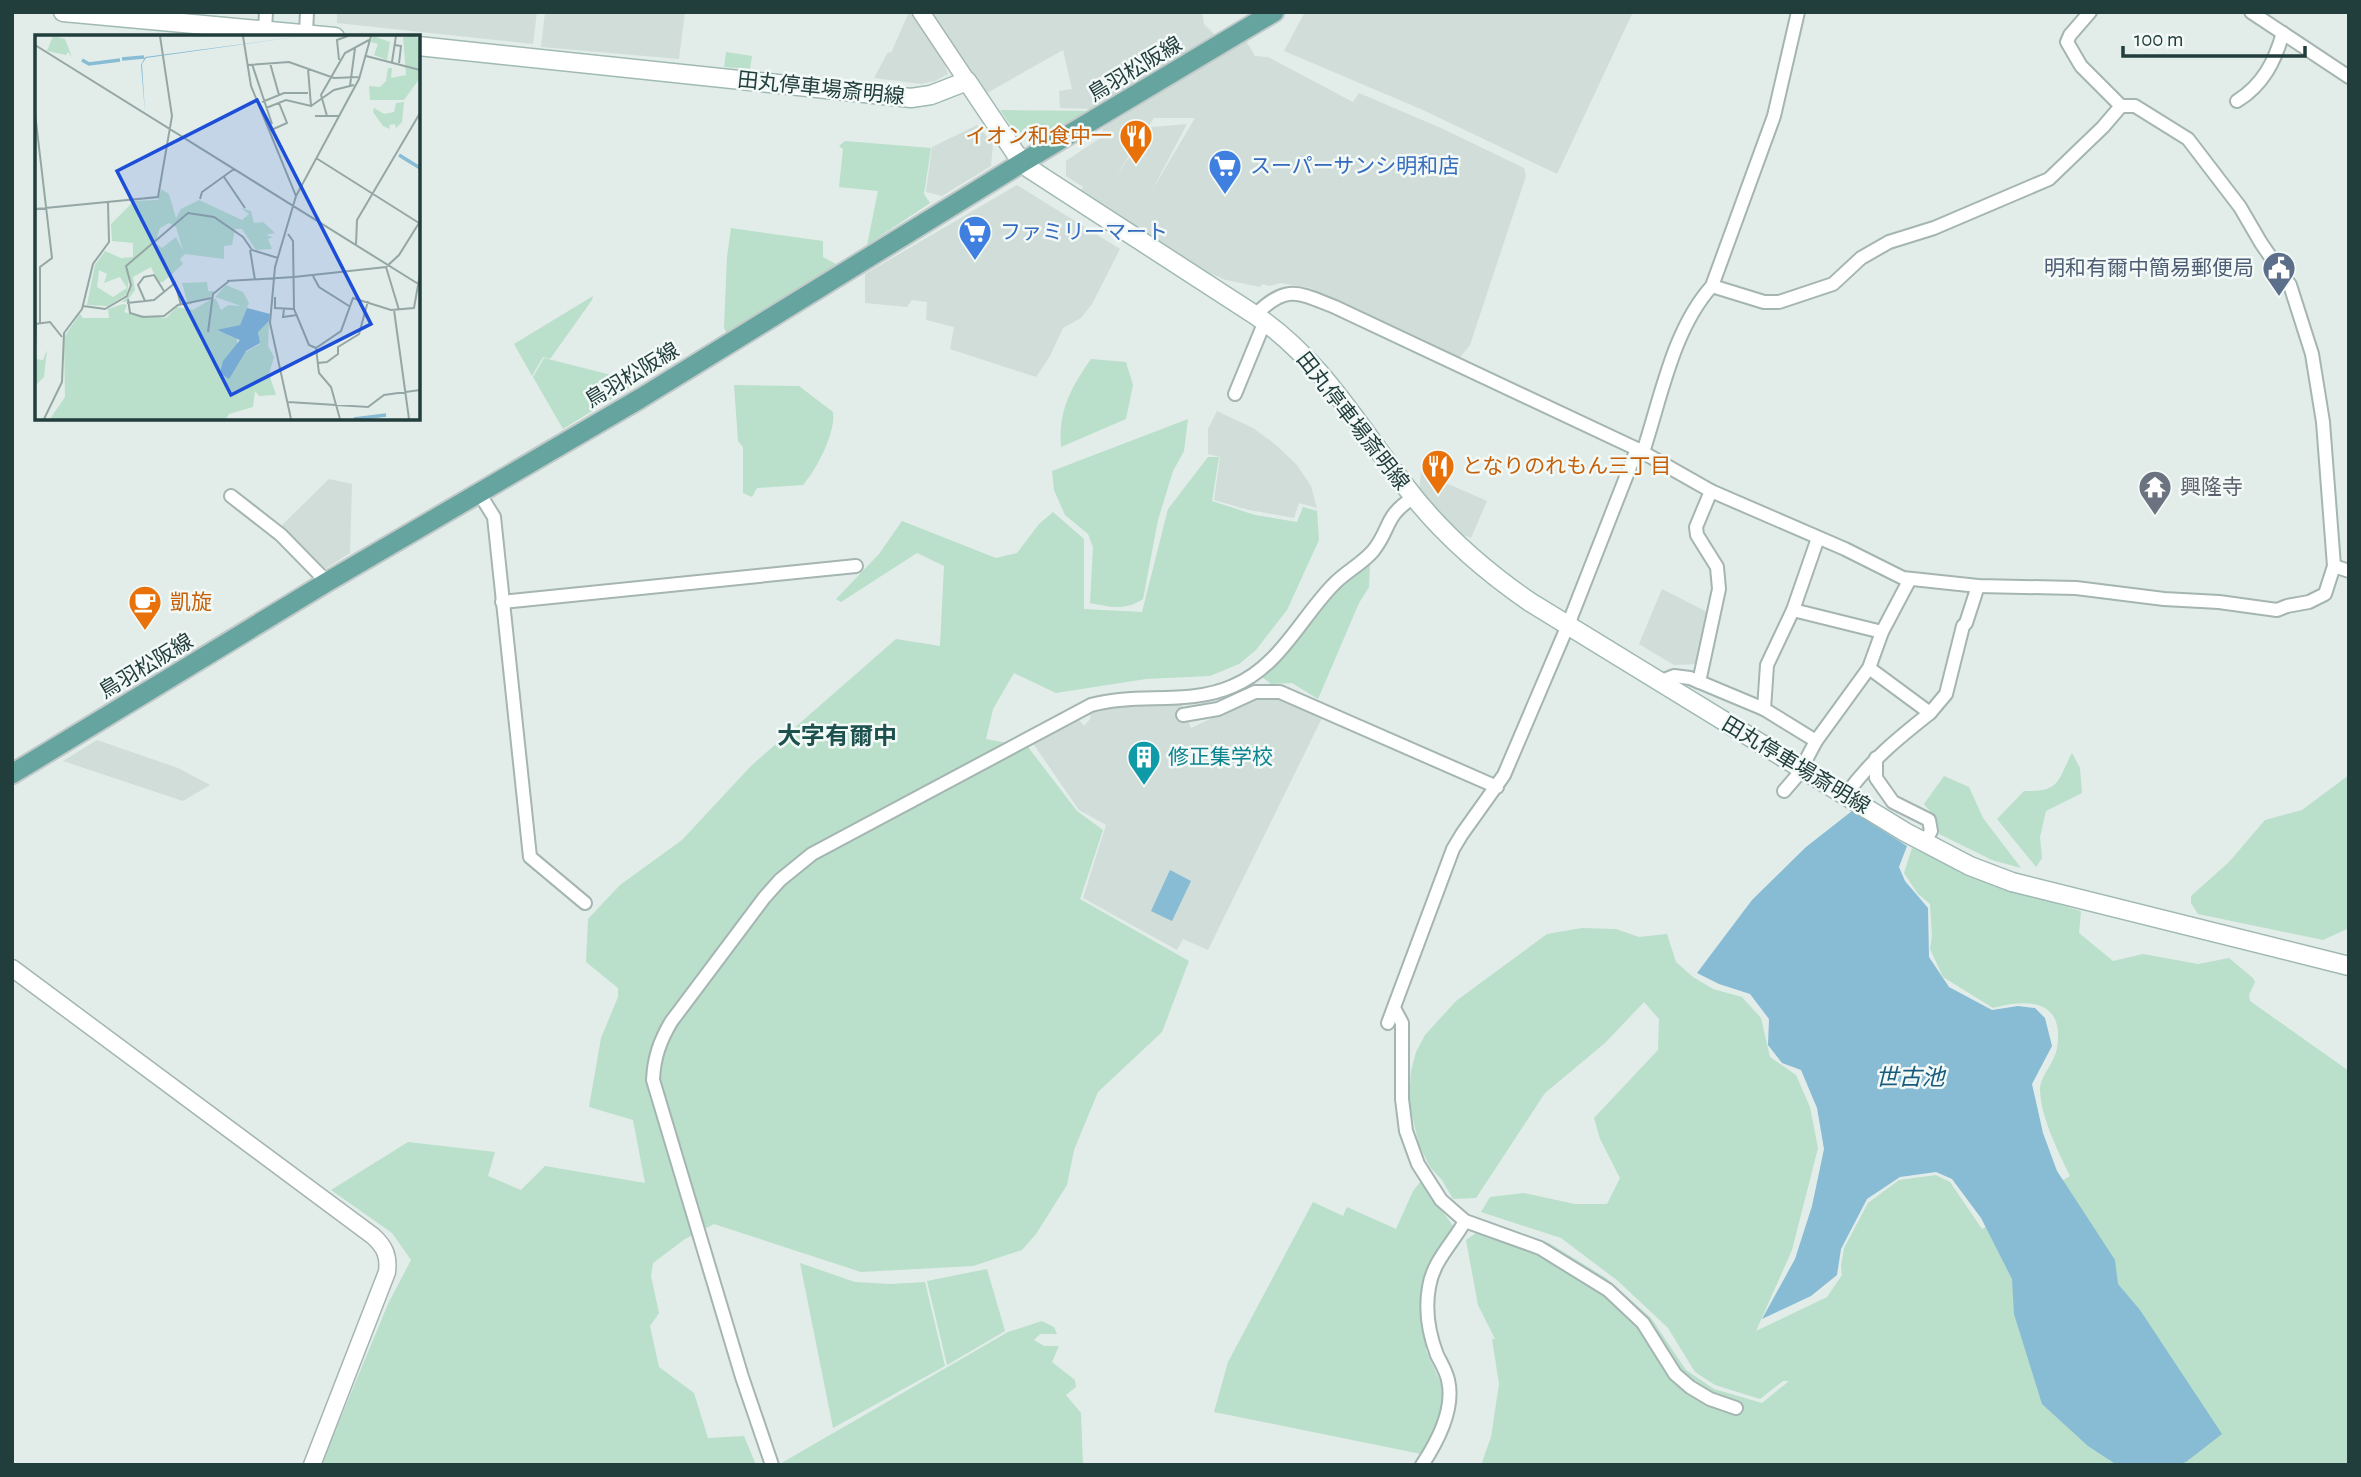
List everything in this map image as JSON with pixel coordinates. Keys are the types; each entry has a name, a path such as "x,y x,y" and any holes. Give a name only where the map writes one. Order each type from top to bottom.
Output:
{"main road":[{"path":"63,12 266,21 320,35"},
{"name":"鳥羽松阪線","path":"12,774 327,582 640,398 1023,162 1274,12"},
{"name":"田丸停車場斎明線","path":"420,47 911,98 931,95 967,81 1023,162 1037,174 1260,318 1320,372 1414,497 1446,534 1474,561 1530,603 1924,844 1970,866 2012,882 2349,966"}],"street":[{"path":"306,33 307,12"},
{"path":"921,12 967,81"},
{"path":"1388,1023 1453,849 1504,775 1640,451 1688,319 1712,286 1774,116 1798,12"},
{"path":"1235,394 1260,318 1275,297 1286,293 1326,304 1640,451 1711,491 1910,579 1978,586 2077,588 2164,600 2218,601 2277,610 2309,602 2325,594 2334,566 2323,422 2312,354 2290,285 2240,207 2188,139 2135,106 2121,106 2081,66 2067,42 2090,12"},
{"path":"2251,12 2349,77"},
{"path":"2236,101 2250,93 2270,67 2283,33"},
{"path":"1712,286 1771,302 1810,293 1833,284 1861,258 1889,242 1934,228 2049,179 2121,106"},
{"path":"1699,682 1719,589 1717,567 1697,535 1696,527 1711,491"},
{"path":"480,493 494,517 530,857 585,903"},
{"path":"232,496 281,535 327,582"},
{"path":"772,1465 742,1377 653,1080 659,1042 670,1021 764,898 788,873 812,854 1091,705 1120,699 1185,697 1237,685 1278,654 1333,584 1372,552 1394,512 1414,497"},
{"path":"1764,709 1767,665 1793,610 1818,538"},
{"path":"502,602 856,566"},
{"path":"2334,566 2349,571"},
{"path":"1808,758 1816,741 1869,668 1882,632 1910,579"},
{"path":"1845,796 1886,747 1930,713 1946,694 1963,626 1978,586"},
{"path":"1793,610 1882,632"},
{"path":"1869,668 1930,713"},
{"path":"1659,682 1674,676 1699,682 1764,709 1816,741"},
{"path":"1183,715 1218,709 1255,692 1280,692 1497,787"},
{"path":"1876,758 1876,778 1893,802 1929,820 1931,831 1924,844"},
{"path":"1784,791 1796,777"},
{"path":"12,968 373,1236 385,1249 388,1258 387,1272 312,1465"},
{"path":"1394,1008 1402,1023 1402,1114 1411,1147 1431,1186 1453,1213 1465,1221 1540,1248 1608,1290 1643,1323 1675,1374 1710,1399 1736,1408"},
{"path":"1422,1465 1445,1419 1450,1393 1446,1374 1430,1336 1429,1287 1441,1256 1465,1221"}],"shaded area":[{"path":"337,12 537,12 533,44 337,23"},
{"path":"545,12 685,12 679,59 541,47"},
{"path":"909,12 913,12 935,44 934,47 942,57 948,74 921,84 874,78 888,52 891,53"},
{"path":"931,12 1202,12 1204,24 1215,35 1093,109 1060,108 1059,91 1072,89 1063,50 987,93"},
{"path":"1305,12 1633,12 1557,174 1423,110 1284,51"},
{"path":"1246,41 1255,56 1268,57 1353,102 1359,93 1524,168 1526,176 1470,345 1458,360 1310,288 1281,283 1269,286 1262,284 1260,287 1226,280 1200,269 1081,190 1083,187 1066,176 1066,161 1103,136 1102,129","holes":["1154,118 1195,118 1151,192 1187,124 1151,127 1115,177"]},
{"path":"977,125 993,144 991,166 942,196 926,192 932,147"},
{"path":"1017,185 1120,249 1092,304 1081,318 1063,328 1050,356 1036,377 950,349 954,327 926,320 927,302 912,300 907,307 865,303 865,274"},
{"path":"1217,411 1253,428 1297,465 1311,486 1317,508 1299,503 1294,518 1214,500 1220,457 1208,454 1208,429"},
{"path":"1421,472 1487,501 1471,538 1459,533 1419,493"},
{"path":"329,479 352,484 350,553 322,571 279,528"},
{"path":"1662,589 1717,617 1701,664 1674,665 1639,644"},
{"path":"1271,695 1322,718 1208,950 1183,939 1177,950 1083,898 1106,825 1079,810 1032,742 1077,717 1084,726 1091,718 1089,712 1121,704 1181,702 1191,728 1257,697"},
{"path":"97,740 178,768 210,785 183,801 63,761"}],"green space":[{"path":"726,52 752,56 750,69 724,67"},
{"path":"1000,110 1092,111 1048,134 1015,132"},
{"path":"845,141 931,148 924,194 930,203 867,245 878,191 839,187 843,149 839,146"},
{"path":"731,228 823,241 823,257 836,264 807,285 727,333 724,328"},
{"path":"593,296 550,359 543,357 532,376 514,344"},
{"path":"544,358 639,382 563,429 533,377"},
{"path":"1091,359 1126,362 1133,385 1126,419 1061,447 1062,422 1067,400"},
{"path":"734,385 799,386 833,412 832,430 824,450 803,485 757,488 752,497 743,493 743,447 738,441"},
{"path":"1188,419 1184,451 1173,471 1158,520 1143,599 1124,607 1090,603 1093,547 1088,534 1065,515 1054,490 1052,471"},
{"path":"1208,457 1219,457 1212,501 1255,515 1297,522 1303,507 1317,511 1319,540 1287,610 1256,650 1239,664 1210,676 1146,679 1056,693 1014,673 993,709 986,739 1028,747 1077,811 1103,830 1080,899 1189,961 1162,1032 1098,1092 1074,1150 1067,1185 1036,1234 1022,1250 973,1266 861,1272 714,1224 685,1239 653,1263 651,1276 659,1313 650,1326 659,1367 694,1393 708,1438 744,1436 756,1465 321,1465 388,1304 411,1260 392,1233 331,1190 408,1142 495,1152 488,1176 521,1190 545,1166 645,1183 633,1120 589,1107 601,1038 618,997 618,988 586,962 588,919 620,885 682,840 751,766 896,639 940,646 944,566 917,553 841,602 836,599 879,554 902,521 996,558 1017,553 1039,524 1053,512 1084,539 1084,609 1142,612 1168,509"},
{"path":"1370,563 1369,587 1359,603 1318,699 1292,683 1271,684 1261,676 1287,653 1337,589"},
{"path":"2072,753 2080,768 2082,793 2046,811 2040,837 2042,858 2036,867 1997,819 2024,791 2045,789 2056,783"},
{"path":"2349,775 2349,928 2323,940 2198,914 2191,903 2191,896 2229,862 2265,820 2302,810"},
{"path":"1944,776 1969,787 1983,818 2021,868 1992,860 1939,834 1935,817 1924,804"},
{"path":"1912,848 2017,891 2081,911 2079,933 2113,961 2143,954 2198,964 2229,958 2255,982 2249,995 2250,1001 2349,1071 2349,1465 1481,1465 1491,1437 1499,1384 1492,1339 1495,1339 1478,1305 1466,1240 1480,1230 1483,1219 1549,1243 1606,1278 1651,1318 1686,1370 1714,1389 1762,1403 1789,1381 1783,1381 1760,1399 1715,1385 1695,1372 1668,1328 1618,1281 1561,1238 1481,1212 1490,1197 1524,1193 1575,1204 1607,1204 1620,1178 1600,1139 1594,1118 1658,1050 1659,1019 1644,1002 1605,1043 1545,1093 1476,1198 1453,1199 1442,1180 1430,1167 1419,1145 1409,1102 1411,1071 1416,1052 1425,1035 1456,1001 1547,934 1582,928 1616,929 1639,937 1667,934 1676,962 1693,977 1713,989 1742,997 1761,1018 1770,1057 1796,1075 1810,1107 1818,1148 1792,1250 1756,1331 1827,1297 1842,1275 1844,1248 1868,1203 1899,1180 1936,1175 1950,1182 1982,1229 2070,1176 2050,1133 2041,1099 2041,1083 2057,1048 2058,1032 2055,1020 2042,1006 2019,1003 1993,1008 1943,977 1930,949 1930,904 1918,894 1904,873"},
{"path":"1420,1182 1454,1227 1428,1268 1423,1291 1426,1350 1445,1393 1440,1416 1421,1454 1214,1412 1228,1362 1313,1202 1343,1216 1347,1207 1396,1229 1413,1191"},
{"path":"800,1263 855,1282 925,1282 945,1366 833,1428"},
{"path":"987,1269 1005,1331 947,1365 927,1281"},
{"path":"1042,1321 1054,1327 1057,1334 1040,1334 1034,1340 1044,1346 1059,1346 1052,1362 1075,1380 1076,1387 1066,1395 1081,1413 1083,1465 778,1465 1008,1332"}],"water":[{"name":"世古池","path":"1852,811 1907,846 1899,867 1905,881 1928,908 1929,957 1949,987 1992,1010 2018,1006 2035,1008 2045,1018 2052,1046 2032,1084 2043,1133 2057,1171 2115,1260 2118,1284 2140,1310 2222,1434 2186,1462 2176,1465 2117,1465 2088,1446 2042,1404 2014,1314 2012,1279 1981,1218 1952,1179 1936,1172 1900,1177 1867,1199 1841,1249 1837,1275 1811,1296 1762,1319 1795,1259 1812,1206 1824,1149 1817,1108 1801,1070 1782,1063 1768,1045 1769,1019 1750,994 1719,984 1697,973 1752,900 1806,847"},
{"path":"1170,870 1191,881 1172,921 1151,911"}],"place":[{"name":"イオン和食中一","path":"1136,166"},
{"name":"スーパーサンシ明和店","path":"1225,196"},
{"name":"ファミリーマート","path":"975,262"},
{"name":"明和有爾中簡易郵便局","path":"2279,298"},
{"name":"となりのれもん三丁目","path":"1438,496"},
{"name":"興隆寺","path":"2155,517"},
{"name":"凱旋","path":"145,632"},
{"name":"修正集学校","path":"1144,787"}],"district":[{"name":"大字有爾中","path":"837,736"}]}
